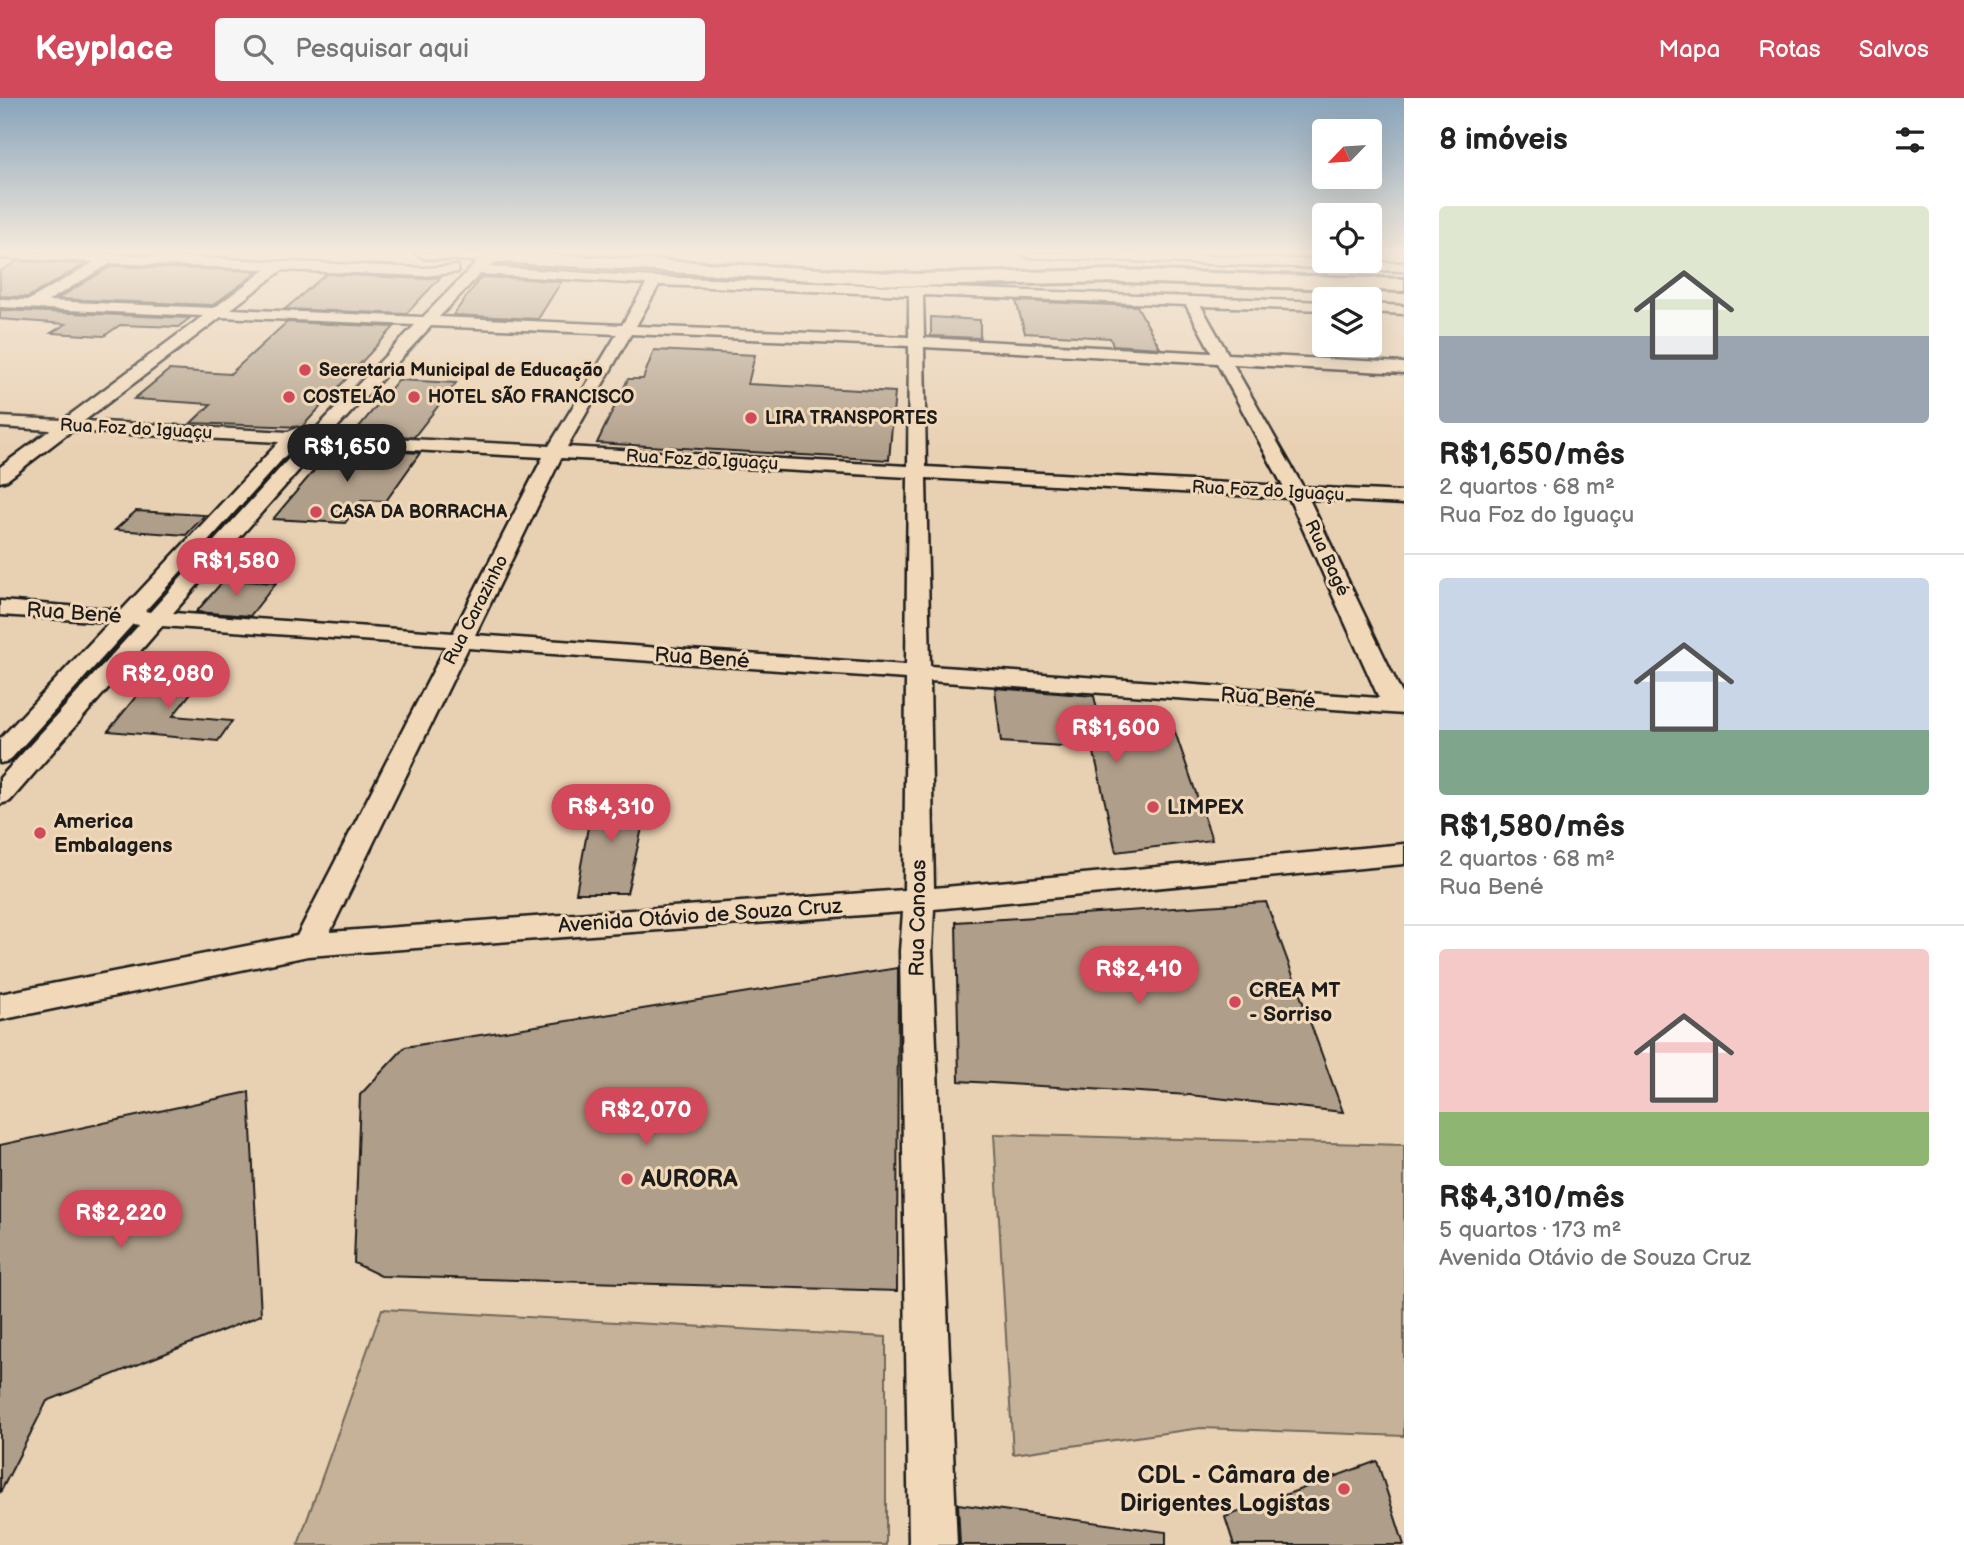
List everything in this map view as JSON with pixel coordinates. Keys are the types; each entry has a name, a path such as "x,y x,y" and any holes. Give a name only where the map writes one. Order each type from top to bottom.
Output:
{"street":[{"path":"0,476 207,321"},
{"path":"399,321 916,342 1404,368"},
{"path":"0,755 124,616 292,438 410,321"},
{"path":"0,794 316,439 430,321"},
{"name":"Rua Carazinho","path":"308,945 555,452 632,321"},
{"name":"Rua Canoas","path":"916,321 919,900 916,951 933,1545"},
{"name":"Rua Bagé","path":"1202,321 1296,492 1400,707"},
{"name":"Rua Foz do Iguaçu","path":"0,422 1404,498"},
{"name":"Rua Bené","path":"0,608 1400,707"},
{"name":"Avenida Otávio de Souza Cruz","path":"0,1007 308,945 919,900 1404,854"}],"shaded area":[{"path":"994,1134 1404,1145 1404,1436 1201,1428 1013,1454"},
{"path":"382,1309 886,1337 886,1545 298,1545"}],"building":[{"path":"20,321 187,321 178,327 120,325 104,336 51,333 66,324"},
{"path":"931,321 980,321 980,338 931,336"},
{"path":"1021,321 1145,321 1160,348 1113,345 1110,338 1025,333"},
{"path":"287,322 394,327 302,427 191,423 211,404 134,399 169,370 230,374"},
{"name":"LIRA TRANSPORTES","path":"654,350 755,355 748,384 895,392 889,460 597,443 628,379 643,379"},
{"path":"398,380 456,383 414,437 353,434"},
{"path":"333,448 420,453 386,501 362,500 345,523 273,519"},
{"path":"136,511 205,515 186,535 115,530"},
{"path":"224,580 276,583 250,616 196,612"},
{"path":"156,672 204,676 173,716 232,721 218,741 108,731"},
{"path":"995,688 1094,696 1099,719 1172,723 1212,840 1116,852 1093,748 1001,742"},
{"path":"594,794 649,798 627,893 576,893"},
{"path":"1266,902 1343,1112 1189,1095 959,1081 956,922"},
{"name":"AURORA","path":"898,968 897,1291 381,1276 354,1263 360,1095 405,1047"},
{"path":"249,1092 261,1315 47,1401 0,1493 0,1145"},
{"name":"CDL - Câmara de Dirigentes Logistas","path":"1377,1461 1404,1545 1234,1545 1225,1517"},
{"path":"958,1504 1166,1532 1166,1545 960,1545"}],"place":[{"name":"Secretaria Municipal de Educação","path":"305,370"},
{"name":"COSTELÃO","path":"289,397"},
{"name":"HOTEL SÃO FRANCISCO","path":"414,397"},
{"name":"LIRA TRANSPORTES","path":"751,418"},
{"name":"CASA DA BORRACHA","path":"316,512"},
{"name":"LIMPEX","path":"1153,807"},
{"name":"America Embalagens","path":"40,833"},
{"name":"CREA MT - Sorriso","path":"1235,1002"},
{"name":"AURORA","path":"627,1179"},
{"name":"CDL - Câmara de Dirigentes Logistas","path":"1344,1489"}]}
